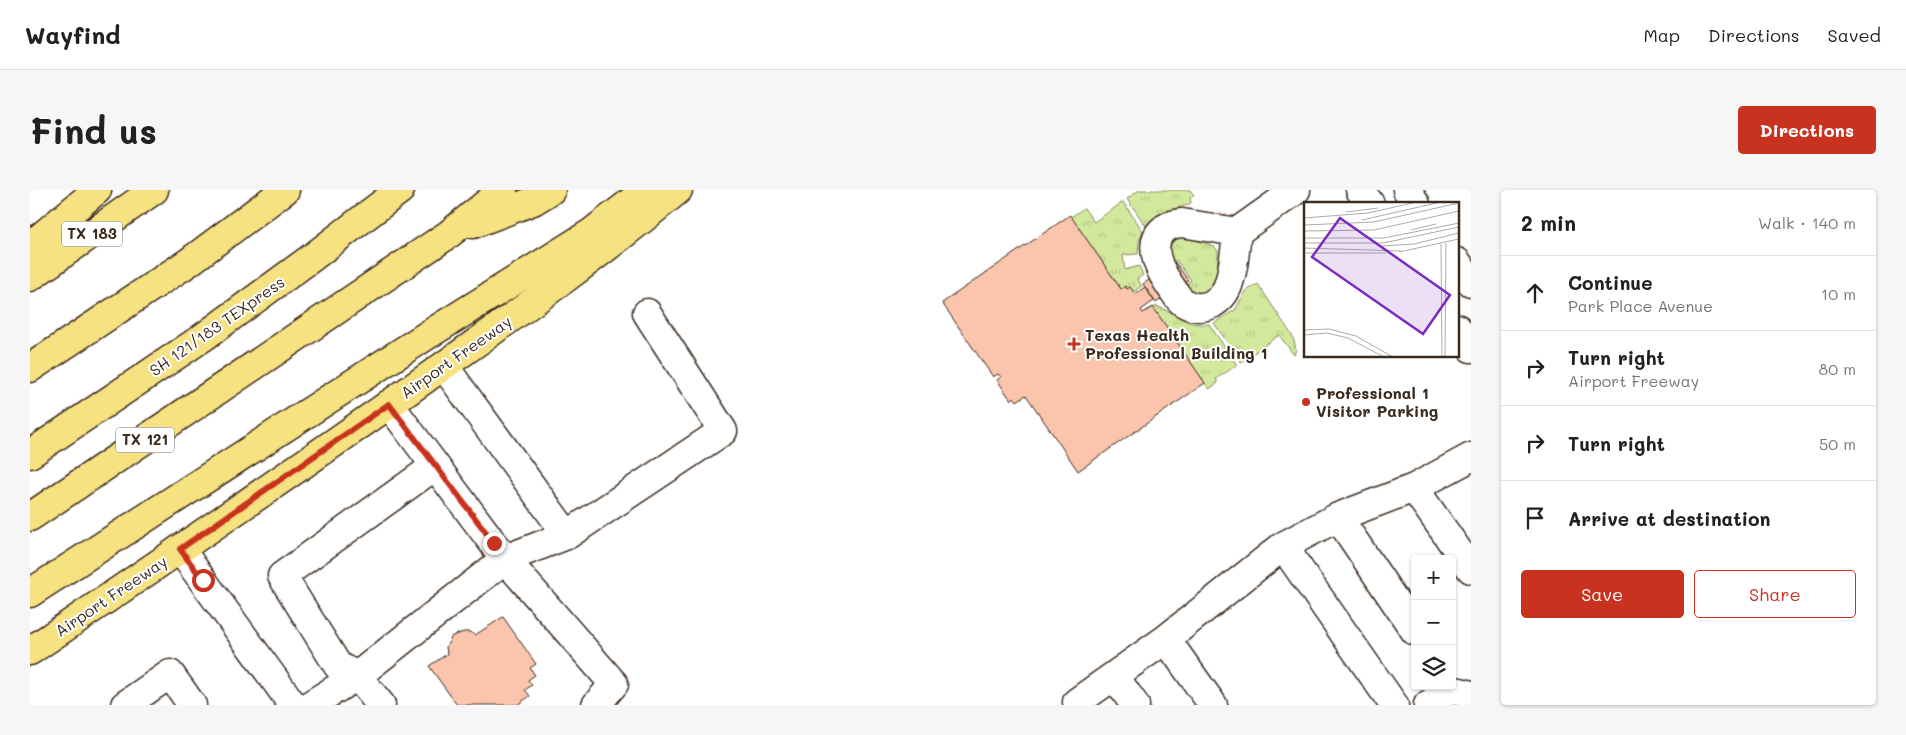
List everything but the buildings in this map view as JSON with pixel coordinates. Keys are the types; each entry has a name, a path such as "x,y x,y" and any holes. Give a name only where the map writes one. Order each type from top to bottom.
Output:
{"main road":[{"path":"30,246 97,190"},
{"name":"TX 183","path":"30,278 154,190"},
{"path":"189,262 261,190"},
{"path":"30,368 189,262 285,190"},
{"name":"SH 121/183 TEXpress","path":"30,454 202,338 400,190"},
{"path":"449,234 503,190"},
{"path":"449,234 533,201 551,190"},
{"path":"30,593 426,336 591,233 646,190"},
{"name":"Airport Freeway","path":"30,650 180,549 444,366 608,247 678,190"},
{"name":"TX 121","path":"30,517 449,234"}],"street":[{"path":"1237,232 1296,190"},
{"path":"1360,190 1369,202"},
{"path":"1407,190 1415,202"},
{"path":"1458,263 1471,282"},
{"path":"310,705 356,676 506,559 567,535 723,431 648,313"},
{"path":"1458,329 1471,348"},
{"path":"444,366 567,535"},
{"path":"389,404 506,559 614,684 596,705"},
{"path":"1079,705 1077,702 1166,639 1283,546 1338,517 1414,488 1471,457"},
{"path":"381,705 356,676 338,666 282,576 436,466"},
{"path":"1414,488 1471,568"},
{"path":"1338,517 1411,624"},
{"path":"1283,546 1394,705"},
{"path":"180,549 294,705"},
{"path":"1166,639 1213,705"},
{"path":"125,705 170,674 192,705"},
{"path":"1114,676 1135,705"},
{"path":"1428,705 1448,690 1459,690"}],"green space":[{"path":"1139,190 1190,190 1194,195 1190,198 1191,203 1188,205 1161,213 1146,226 1127,199"},
{"path":"1123,202 1143,231 1139,241 1138,254 1123,255 1125,270 1139,266 1143,275 1137,279 1142,286 1133,292 1130,287 1127,289 1125,286 1121,289 1071,217 1084,208 1094,222"},
{"path":"1185,237 1214,246 1218,251 1217,283 1210,292 1200,293 1192,290 1186,285 1191,280 1176,260 1171,263 1170,253 1173,242"},
{"path":"1258,284 1293,337 1296,349 1294,355 1279,335 1241,362 1214,323 1235,310 1246,291"},
{"path":"1156,306 1186,321 1209,324 1237,365 1216,379 1218,383 1209,389 1153,308"}],"place":[{"name":"Texas Health Professional Building 1","path":"1074,344"},
{"name":"Professional 1 Visitor Parking","path":"1306,402"}],"route":[{"path":"203,580 180,549 389,404 494,543"}]}
